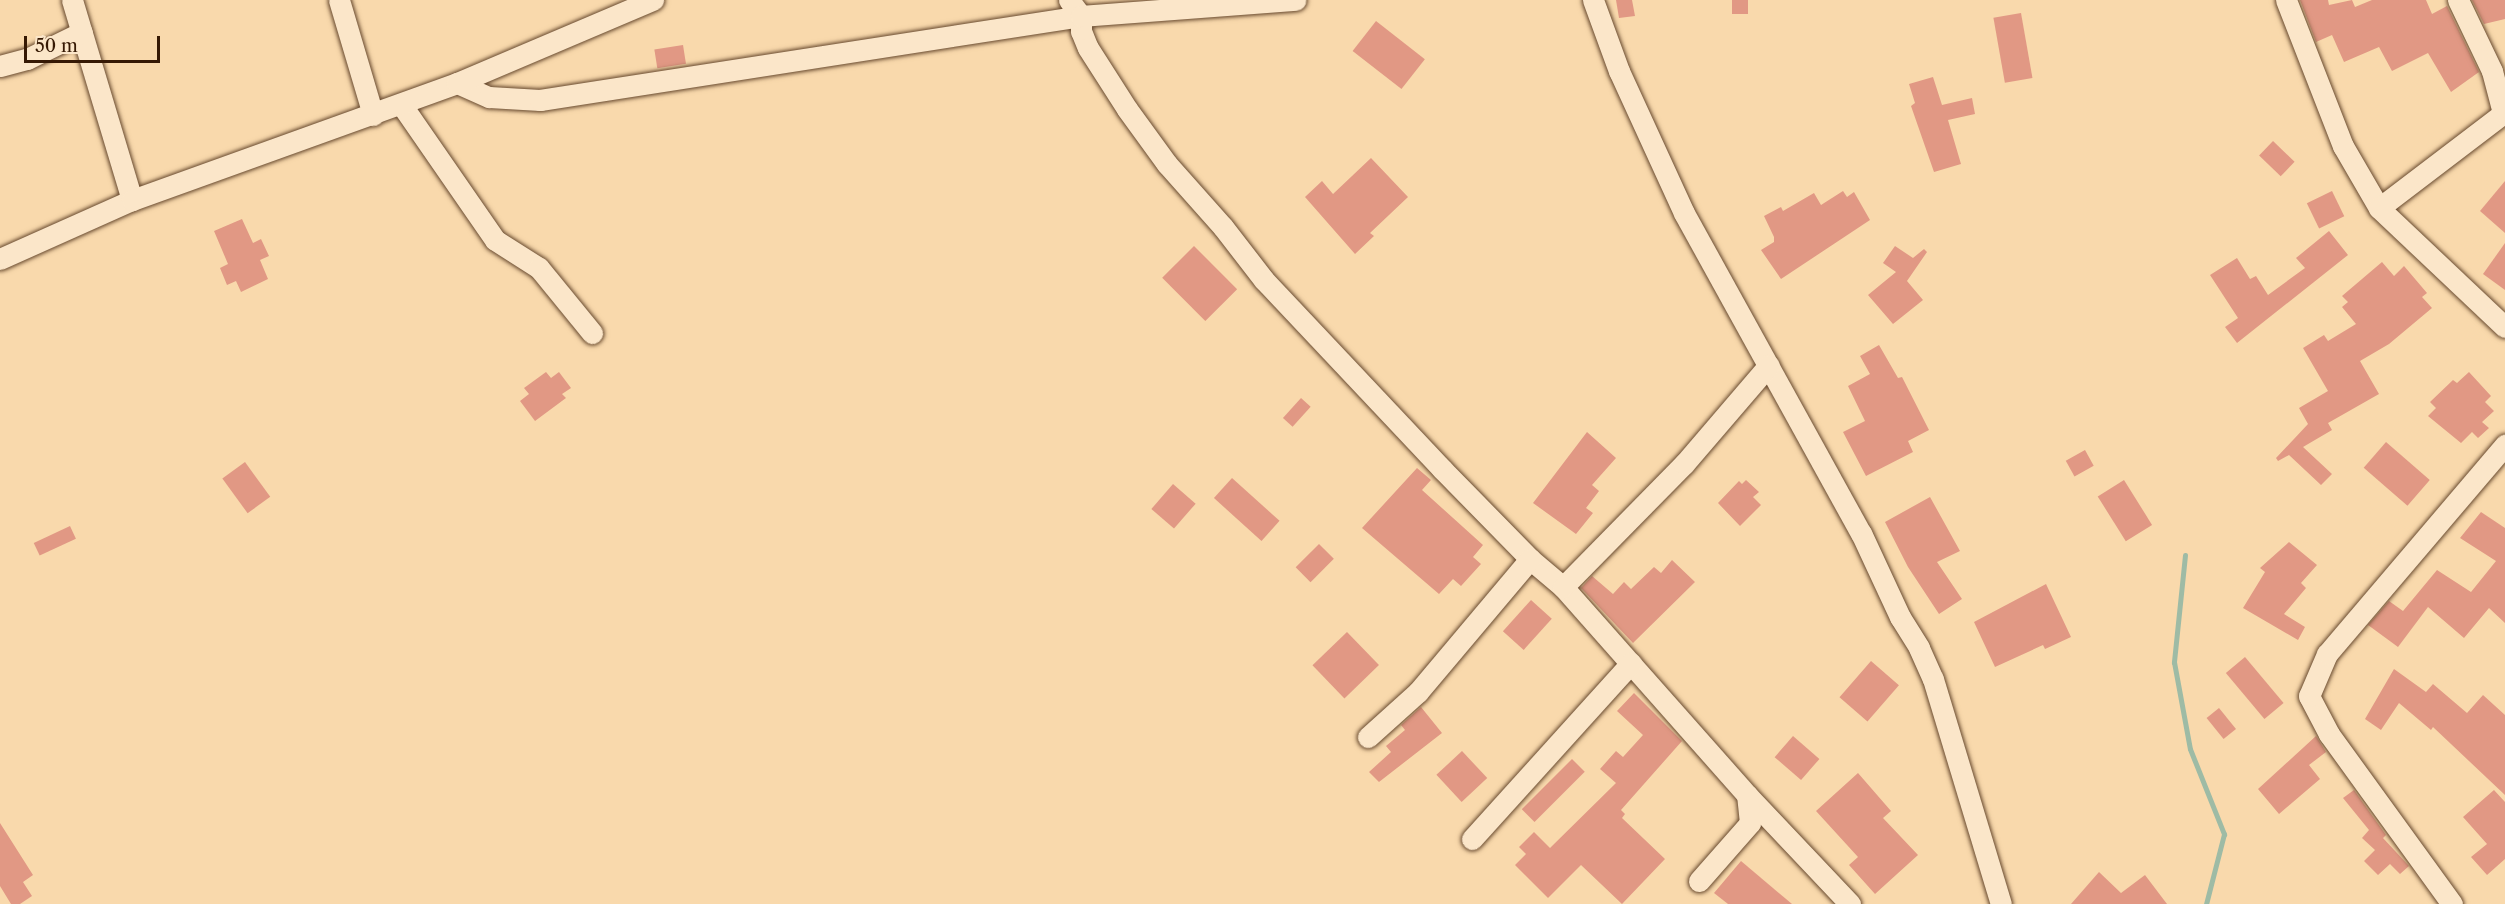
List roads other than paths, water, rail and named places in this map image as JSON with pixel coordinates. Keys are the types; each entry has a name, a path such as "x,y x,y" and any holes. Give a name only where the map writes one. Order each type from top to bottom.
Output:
{"street":[{"path":"72,0 132,200"},
{"path":"339,0 373,115"},
{"path":"0,259 132,200 457,83 652,0"},
{"path":"457,83 489,97 540,100 1075,8 1295,0"},
{"path":"1593,0 1619,71 1684,213 1861,533 1933,679 2001,904"},
{"path":"2286,0 2343,146 2379,208 2505,327"},
{"path":"2379,208 2504,113 2492,71 2458,0"},
{"path":"1075,8 1088,48 1140,127 1197,202 1223,227 1316,339 1530,559 1563,586 1748,795 1850,904"},
{"path":"0,66 27,59 82,32"},
{"path":"401,104 495,240 538,268 592,333"},
{"path":"1563,586 1684,464 1768,364"},
{"path":"2452,904 2329,734 2310,696 2327,654 2505,445"},
{"path":"1368,737 1418,692 1530,559"},
{"path":"1472,839 1631,663"},
{"path":"1699,881 1750,823 1748,795"}],"waterway":[{"path":"2185,555 2174,662 2190,749 2224,834 2206,904"}]}
